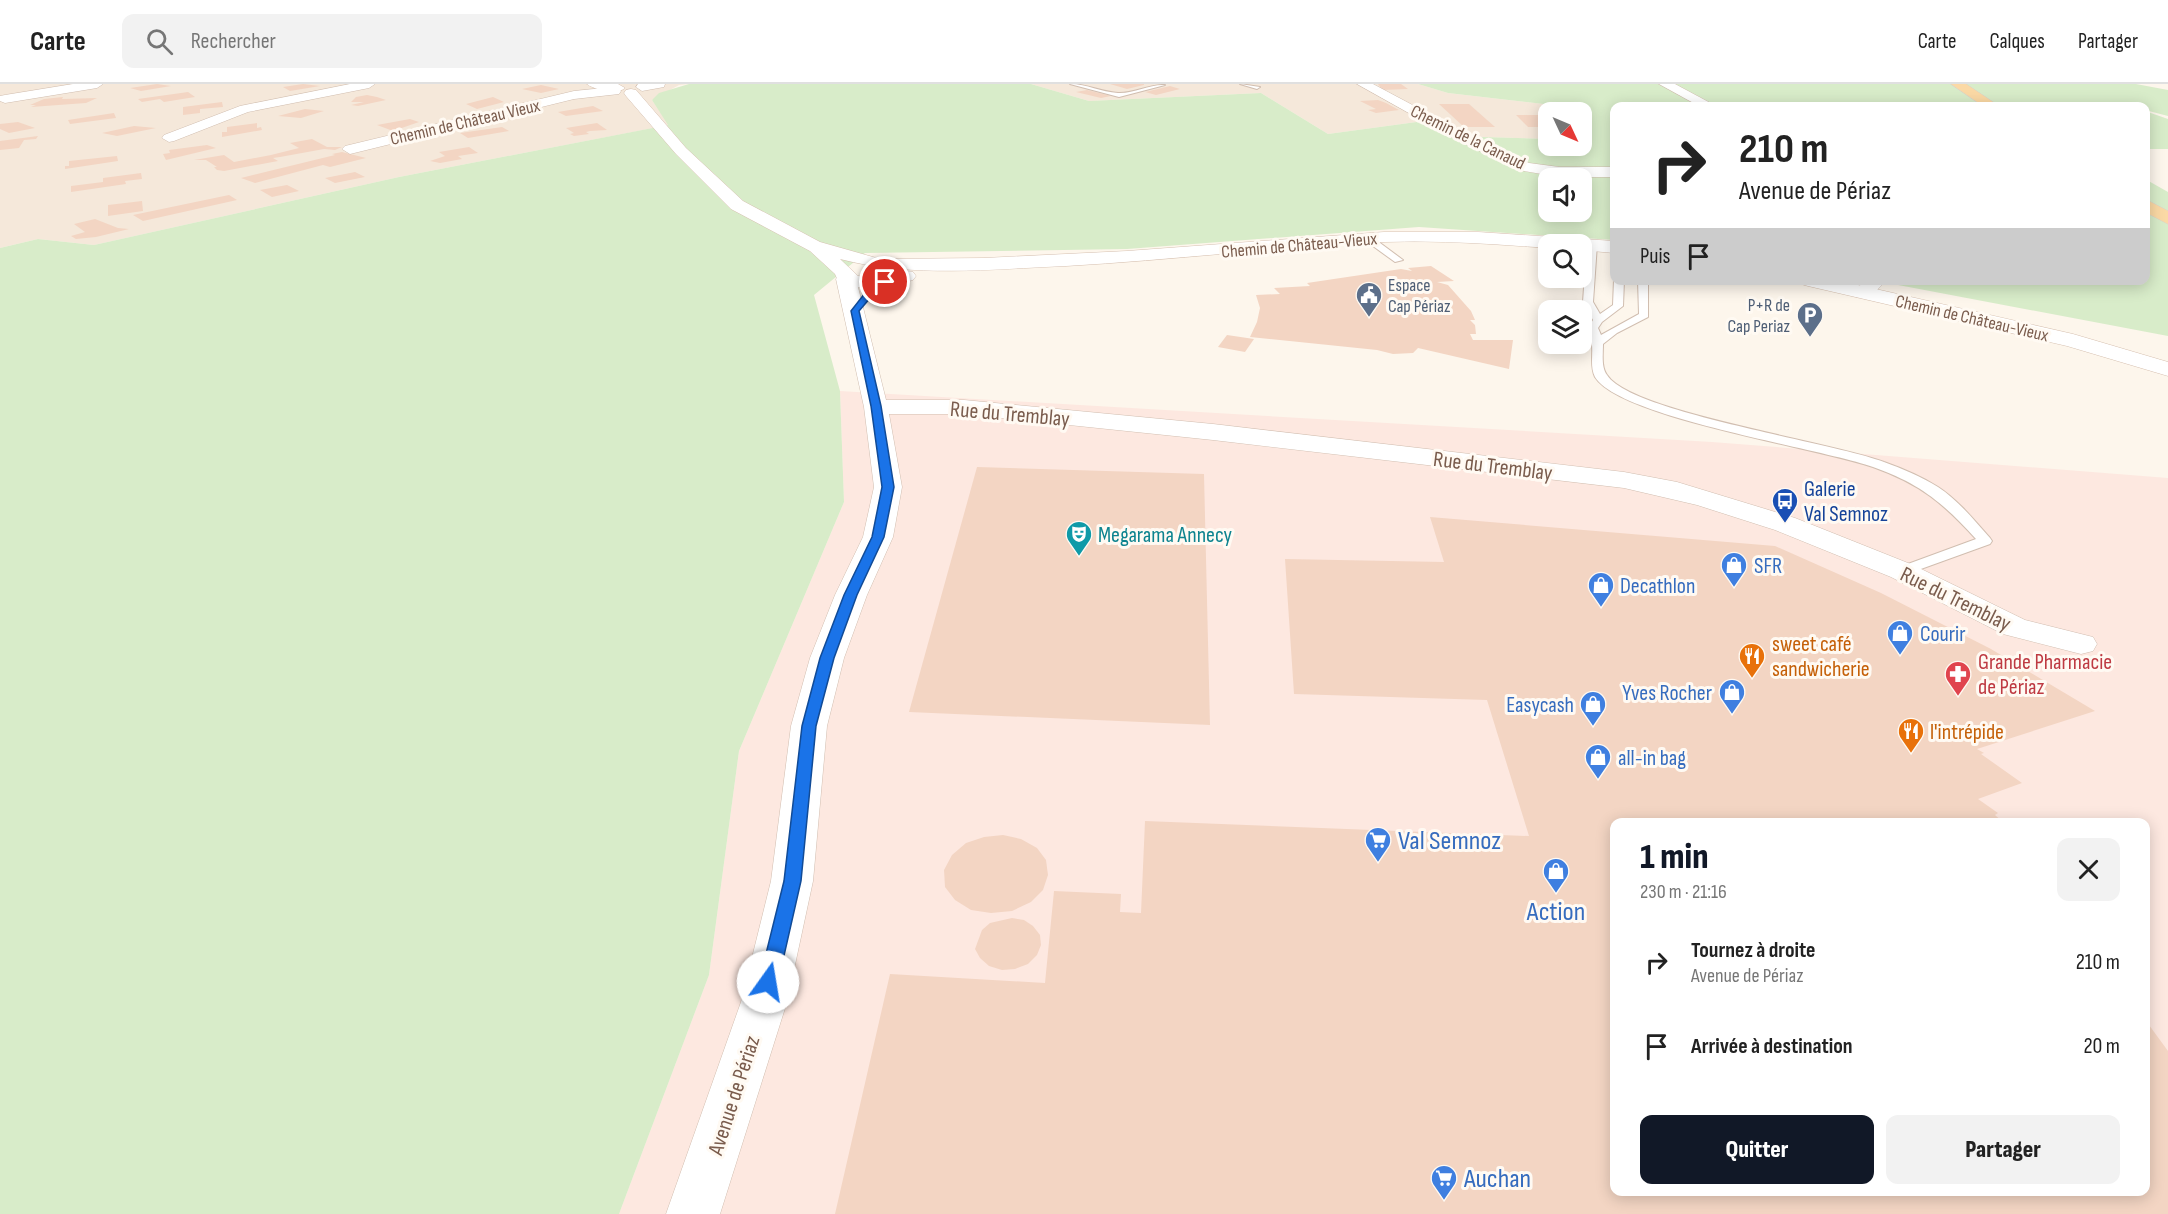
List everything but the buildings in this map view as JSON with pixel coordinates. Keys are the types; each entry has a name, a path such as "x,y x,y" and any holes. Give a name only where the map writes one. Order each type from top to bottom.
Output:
{"main road":[{"path":"1957,84 1986,102"},
{"path":"2150,208 2166,219"}],"street":[{"path":"2,101 97,84"},
{"path":"169,138 245,109 369,84"},
{"path":"595,84 627,90 659,84"},
{"name":"Chemin de Château Vieux","path":"350,149 592,91 598,87 595,84"},
{"name":"Chemin de la Canaud","path":"1363,84 1462,137 1526,166 1559,172 1610,172"},
{"path":"1665,84 1701,102"},
{"name":"Chemin de Château Vieux","path":"580,94 627,90"},
{"name":"Chemin de Château-Vieux","path":"627,90 723,194 766,222 813,246 886,271 1197,253 1369,239 1467,237 1538,241"},
{"path":"519,109 536,113 534,120"},
{"name":"Chemin de Château-Vieux","path":"1592,244 1610,246"},
{"name":"Chemin de Château-Vieux","path":"813,246 845,276"},
{"path":"845,276 862,284 886,271"},
{"path":"855,311 886,271"},
{"name":"Avenue de Périaz","path":"693,1214 764,1002 792,881 809,726 827,658 851,595 878,537 888,487 876,406 845,276"},
{"name":"Chemin de Château-Vieux","path":"1852,285 1870,287 2168,369"},
{"name":"Chemin de Château-Vieux","path":"2101,349 2168,360"},
{"name":"Rue du Tremblay","path":"876,406 964,407 1213,432 1624,480 1666,488 1785,524 1902,571 2014,627 2081,644"}],"lane":[{"path":"1073,84 1119,95 1162,85"},
{"path":"1243,84 1257,87"},
{"path":"1369,239 1398,260"},
{"path":"1619,285 1618,306 1598,320 1593,328 1598,343 1597,361 1600,375 1611,387 1660,409 1878,464 1932,489 1952,505 1985,541 1902,571"},
{"path":"1598,343 1612,331 1644,315 1643,285"},
{"path":"1589,288 1588,302 1598,320"}],"shaded area":[{"path":"0,84 689,84 679,85 652,100 669,125 399,177 94,245 38,239 0,248"},
{"path":"1031,84 1418,84 1448,93 1538,103 1538,139 1448,136 1424,121 1328,134 1261,93 1089,101"},
{"path":"840,391 1712,442 2168,478 2168,1214 619,1214 709,975 739,751 844,502"}],"green space":[{"path":"689,84 1031,84 1089,101 1261,93 1328,134 1424,121 1448,136 1538,139 1538,156 1592,156 1592,102 1538,103 1448,93 1418,84 2136,84 2168,90 2168,116 2150,111 2150,102 1610,102 1610,240 1592,239 1592,234 1538,235 1419,227 1127,249 865,253 814,295 840,391 844,502 739,751 709,975 619,1214 0,1214 0,248 38,239 94,245 399,177 668,125 652,100 659,93"},
{"path":"2150,113 2168,119 2168,149 2150,149"},
{"path":"2150,182 2168,192 2168,336 1898,285 2150,285"}],"place":[{"name":"Espace Cap Périaz","path":"1369,318"},
{"name":"P+R de Cap Periaz","path":"1810,338"},
{"name":"Galerie Val Semnoz","path":"1785,524"},
{"name":"Megarama Annecy","path":"1079,557"},
{"name":"SFR","path":"1734,588"},
{"name":"Decathlon","path":"1601,608"},
{"name":"Courir","path":"1900,656"},
{"name":"sweet café sandwicherie","path":"1752,679"},
{"name":"Grande Pharmacie de Périaz","path":"1958,697"},
{"name":"Yves Rocher","path":"1732,715"},
{"name":"Easycash","path":"1593,727"},
{"name":"l'intrépide","path":"1911,754"},
{"name":"all-in bag","path":"1598,780"},
{"name":"Val Semnoz","path":"1378,863"},
{"name":"Action","path":"1556,894"},
{"name":"Auchan","path":"1444,1201"}],"route":[{"path":"768,982 792,881 809,726 827,658 851,595 878,537 888,487 876,406 855,311 868,295 885,282"}]}
